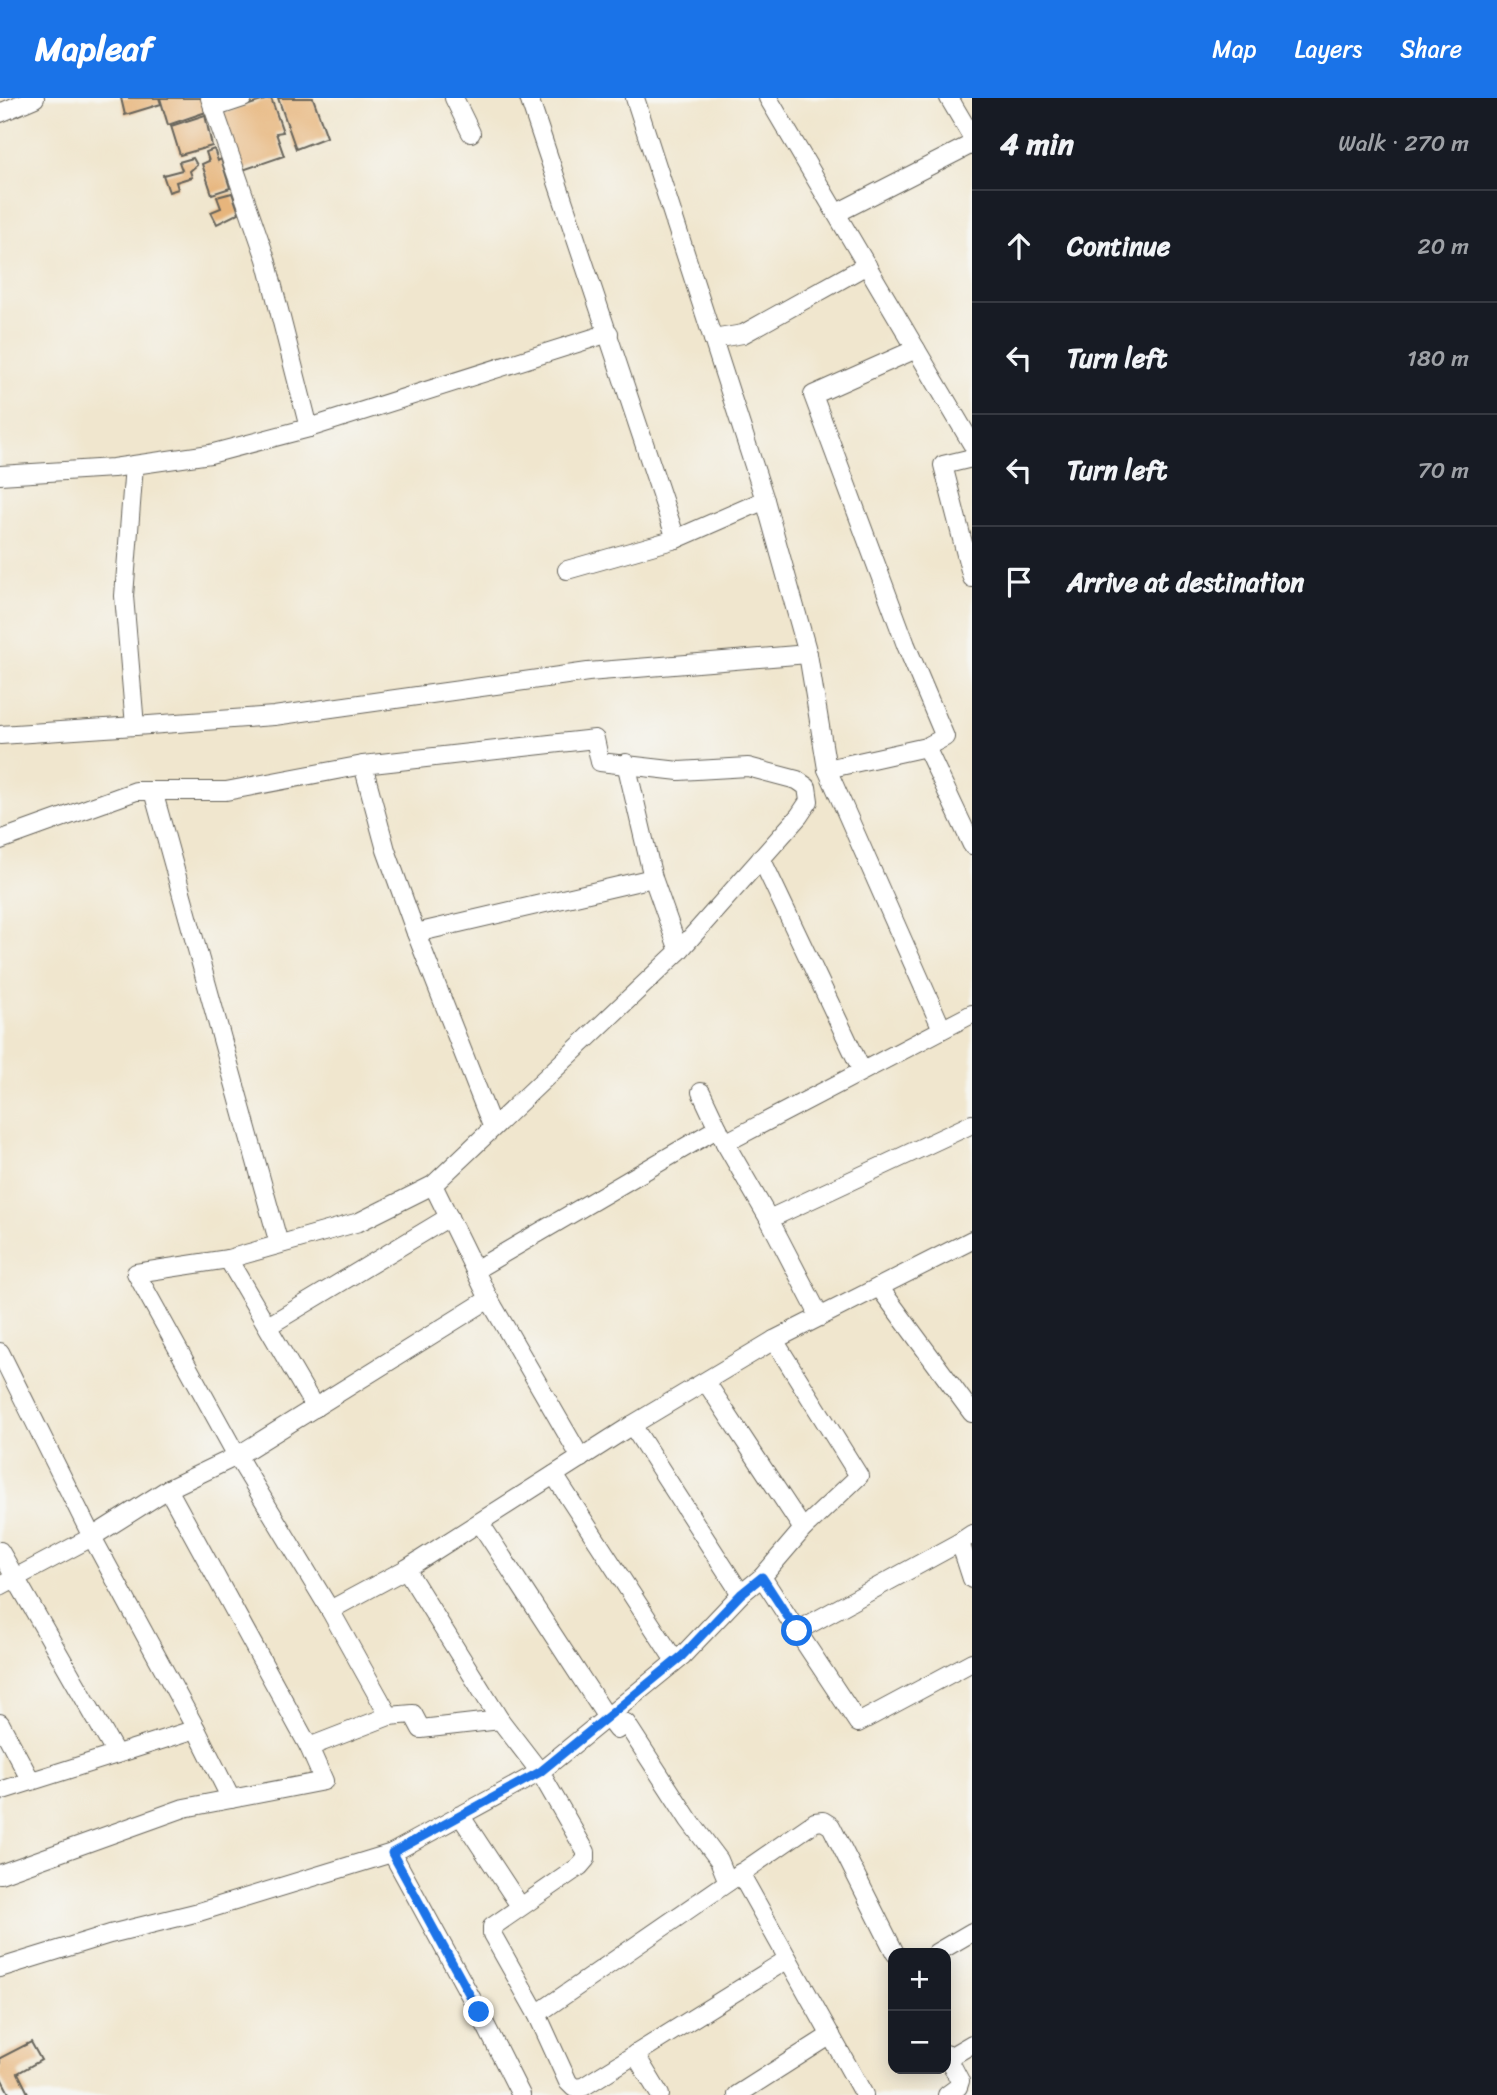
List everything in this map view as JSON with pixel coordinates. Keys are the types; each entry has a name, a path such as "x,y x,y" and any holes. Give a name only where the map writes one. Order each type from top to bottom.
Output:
{"street":[{"path":"0,113 35,98"},
{"path":"243,98 212,103 266,259 309,428"},
{"path":"454,98 471,132"},
{"path":"529,98 676,539"},
{"path":"635,98 765,500 808,654 827,769 942,1030"},
{"path":"768,98 972,444"},
{"path":"949,98 972,137"},
{"path":"836,213 972,144"},
{"path":"713,339 743,334 867,265"},
{"path":"0,475 134,465 210,454 309,428 609,333"},
{"path":"827,769 926,747 945,737 906,645 813,395 916,349"},
{"path":"972,458 943,465 972,578"},
{"path":"134,465 124,596 135,726"},
{"path":"567,570 676,539 765,500"},
{"path":"0,735 274,716 588,672 808,654"},
{"path":"0,840 136,791 226,791 363,765 595,739 600,762 679,771 748,767 797,780 807,787 809,801 799,816 679,951 433,1185 359,1222 228,1259 136,1273 237,1456 330,1610 389,1716"},
{"path":"926,747 972,845"},
{"path":"626,764 653,878 679,951"},
{"path":"363,765 386,850 492,1126"},
{"path":"153,791 279,1244"},
{"path":"761,858 862,1071"},
{"path":"416,933 653,878"},
{"path":"475,1270 721,1135 862,1071 972,1014"},
{"path":"701,1092 721,1135 820,1317"},
{"path":"769,1219 972,1124"},
{"path":"433,1185 489,1300 581,1458"},
{"path":"268,1326 449,1217"},
{"path":"330,1610 406,1569 632,1425 774,1340 972,1240"},
{"path":"228,1259 315,1408"},
{"path":"879,1287 972,1413"},
{"path":"7,1582 92,1537 168,1489 237,1456 489,1300"},
{"path":"0,1968 110,1934 212,1908 392,1853 540,1772 676,1661 741,1594 762,1577 803,1529 859,1476 774,1340"},
{"path":"0,1352 92,1537 231,1799"},
{"path":"706,1382 803,1529"},
{"path":"632,1425 741,1594"},
{"path":"554,1475 676,1661"},
{"path":"0,1874 184,1808 324,1781 310,1747 168,1489"},
{"path":"480,1523 606,1716 617,1730 626,1723 689,1820 734,1878 788,1959 864,2095"},
{"path":"797,1631 966,1538 972,1579"},
{"path":"0,1551 7,1582 116,1754"},
{"path":"406,1569 500,1720 540,1772 586,1852 586,1859 580,1866 492,1927 492,1934 537,2014 568,2082 574,2088 583,2087 788,1959"},
{"path":"762,1577 858,1723 972,1662"},
{"path":"310,1747 389,1716 413,1714 421,1729 500,1720"},
{"path":"0,1723 32,1781"},
{"path":"0,1791 196,1729"},
{"path":"460,1815 520,1906"},
{"path":"537,2014 815,1822 823,1821 831,1826 892,1948"},
{"path":"392,1853 521,2095"},
{"path":"945,1948 972,1932"},
{"path":"737,2095 831,2035"},
{"path":"951,2054 972,2044"},
{"path":"635,2054 660,2095"},
{"path":"947,2095 958,2087 960,2081 951,2064"}],"building":[{"path":"121,98 159,98 161,104 125,115"},
{"path":"160,98 206,98 209,111 168,125"},
{"path":"271,98 283,132 276,133 284,156 237,172 218,115"},
{"path":"278,98 313,98 327,137 296,149"},
{"path":"205,115 212,146 180,155 171,126"},
{"path":"214,149 218,161 221,159 230,188 212,194 202,164 209,161 206,152"},
{"path":"193,158 197,165 190,171 192,177 176,182 178,189 169,192 163,175 182,170 179,162"},
{"path":"232,193 239,213 217,224 211,212 221,208 217,197"},
{"path":"31,2042 41,2060 18,2073 29,2095 10,2095 0,2076 0,2058"}],"route":[{"path":"479,2012 392,1853 540,1772 682,1656 741,1594 762,1577 797,1631"}]}
